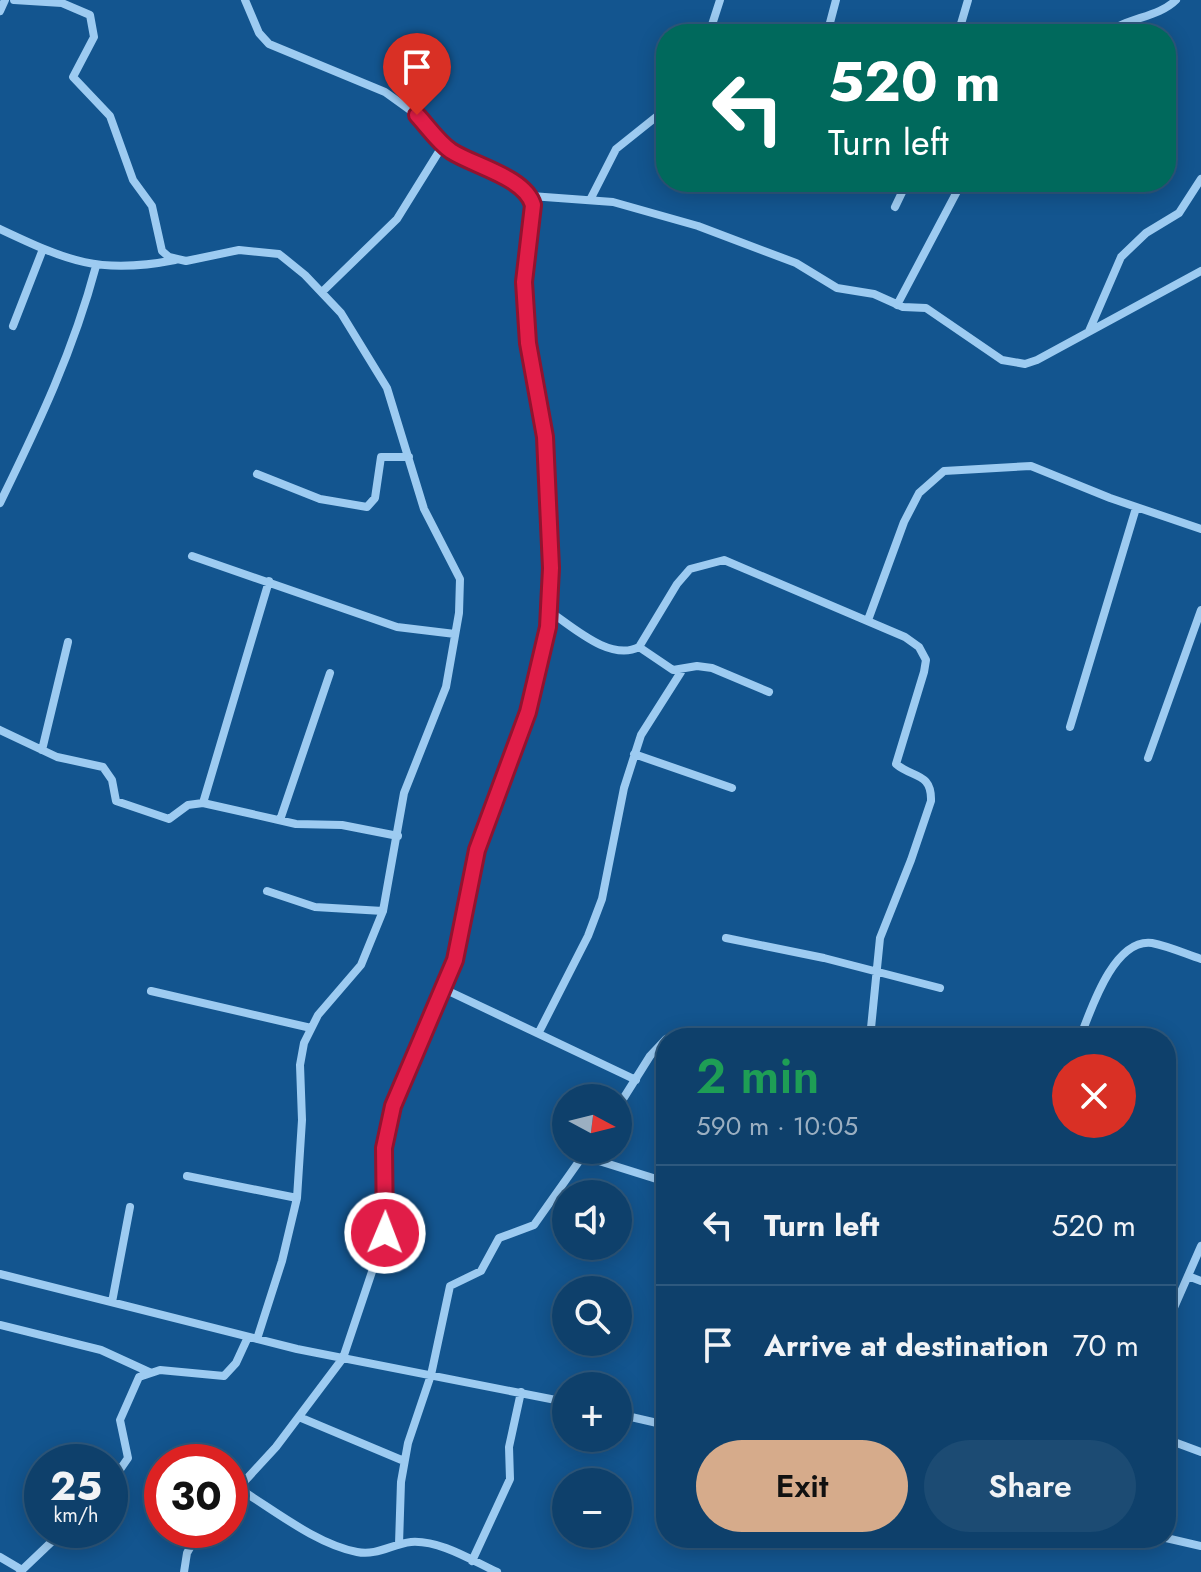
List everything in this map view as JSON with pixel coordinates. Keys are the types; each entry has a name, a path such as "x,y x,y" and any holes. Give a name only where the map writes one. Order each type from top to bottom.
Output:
{"street":[{"path":"0,11 5,0"},
{"path":"14,0 62,3 90,15 94,37 74,71 75,82 110,116 133,180 156,217 162,251 178,260"},
{"path":"245,0 259,33 269,44 385,92 417,115 443,145 531,196 591,198 698,226 796,263 837,288 874,294 897,305 926,308 1002,360 1014,364 1037,360 1201,271"},
{"path":"712,24 720,0"},
{"path":"830,24 836,0"},
{"path":"961,24 968,0"},
{"path":"1124,24 1139,16 1166,9 1176,0"},
{"path":"591,198 616,149 656,117"},
{"path":"322,292 397,219 443,145"},
{"path":"1089,331 1121,257 1146,233 1179,213 1201,179"},
{"path":"895,207 902,192"},
{"path":"897,305 957,192"},
{"path":"248,1476 299,1417 343,1358 385,1233 384,1148 393,1106 444,989 462,933 477,850 528,712 549,611 545,437 528,343 524,282 533,205 531,196"},
{"path":"0,229 43,249 96,266 123,269 260,250 279,254 341,313 376,365 400,422 424,509 460,579 455,634 437,715 404,793 383,911 361,965 311,1028 300,1065 302,1120 297,1198 282,1261 252,1338 224,1376 149,1372 101,1350 0,1325"},
{"path":"13,326 43,249"},
{"path":"0,503 61,379 96,266"},
{"path":"257,474 320,499 367,507 374,503 381,457 409,457"},
{"path":"868,620 909,512 930,479 944,471 1014,464 1031,466 1136,508 1201,529"},
{"path":"1070,727 1136,508"},
{"path":"192,556 397,627 455,634"},
{"path":"549,611 611,649 622,651 639,647 677,584 690,569 724,560 868,620 919,647 926,660 896,764 922,775 931,791 911,860 883,924 875,971 871,1028"},
{"path":"203,803 269,581"},
{"path":"1148,758 1201,610"},
{"path":"42,750 68,642"},
{"path":"639,647 666,668 681,672"},
{"path":"539,1032 588,936 602,899 634,754 654,711 681,672 697,666 712,668 769,692"},
{"path":"280,820 330,673"},
{"path":"0,730 57,757 103,767 112,780 116,801 152,815 169,819 188,805 203,803 310,826 352,827 398,836"},
{"path":"634,754 732,788"},
{"path":"267,891 315,907 383,911"},
{"path":"726,938 940,988"},
{"path":"1085,1028 1117,958 1133,946 1151,943 1201,959"},
{"path":"444,989 636,1080"},
{"path":"151,991 311,1028"},
{"path":"632,1086 656,1050"},
{"path":"399,1544 404,1461 431,1375 450,1286 481,1271 499,1238 534,1225 577,1164"},
{"path":"616,1164 656,1178"},
{"path":"187,1176 297,1198"},
{"path":"112,1302 130,1207"},
{"path":"1176,1303 1201,1246"},
{"path":"0,1274 252,1338 552,1399"},
{"path":"1188,1276 1201,1281"},
{"path":"127,1444 121,1430 122,1412 134,1384 149,1372"},
{"path":"472,1561 510,1479 509,1447 521,1392"},
{"path":"299,1417 404,1461"},
{"path":"632,1417 656,1423"},
{"path":"1176,1443 1201,1452"},
{"path":"248,1494 310,1531 352,1551 378,1552 399,1544 423,1542 497,1572"},
{"path":"1176,1540 1201,1546"},
{"path":"0,1557 21,1571 45,1548"},
{"path":"184,1572 190,1548"}],"route":[{"path":"385,1233 384,1148 387,1128 393,1106 455,960 477,850 528,712 548,627 551,568 545,437 528,343 524,282 533,205 531,196 443,145 417,115"}]}
